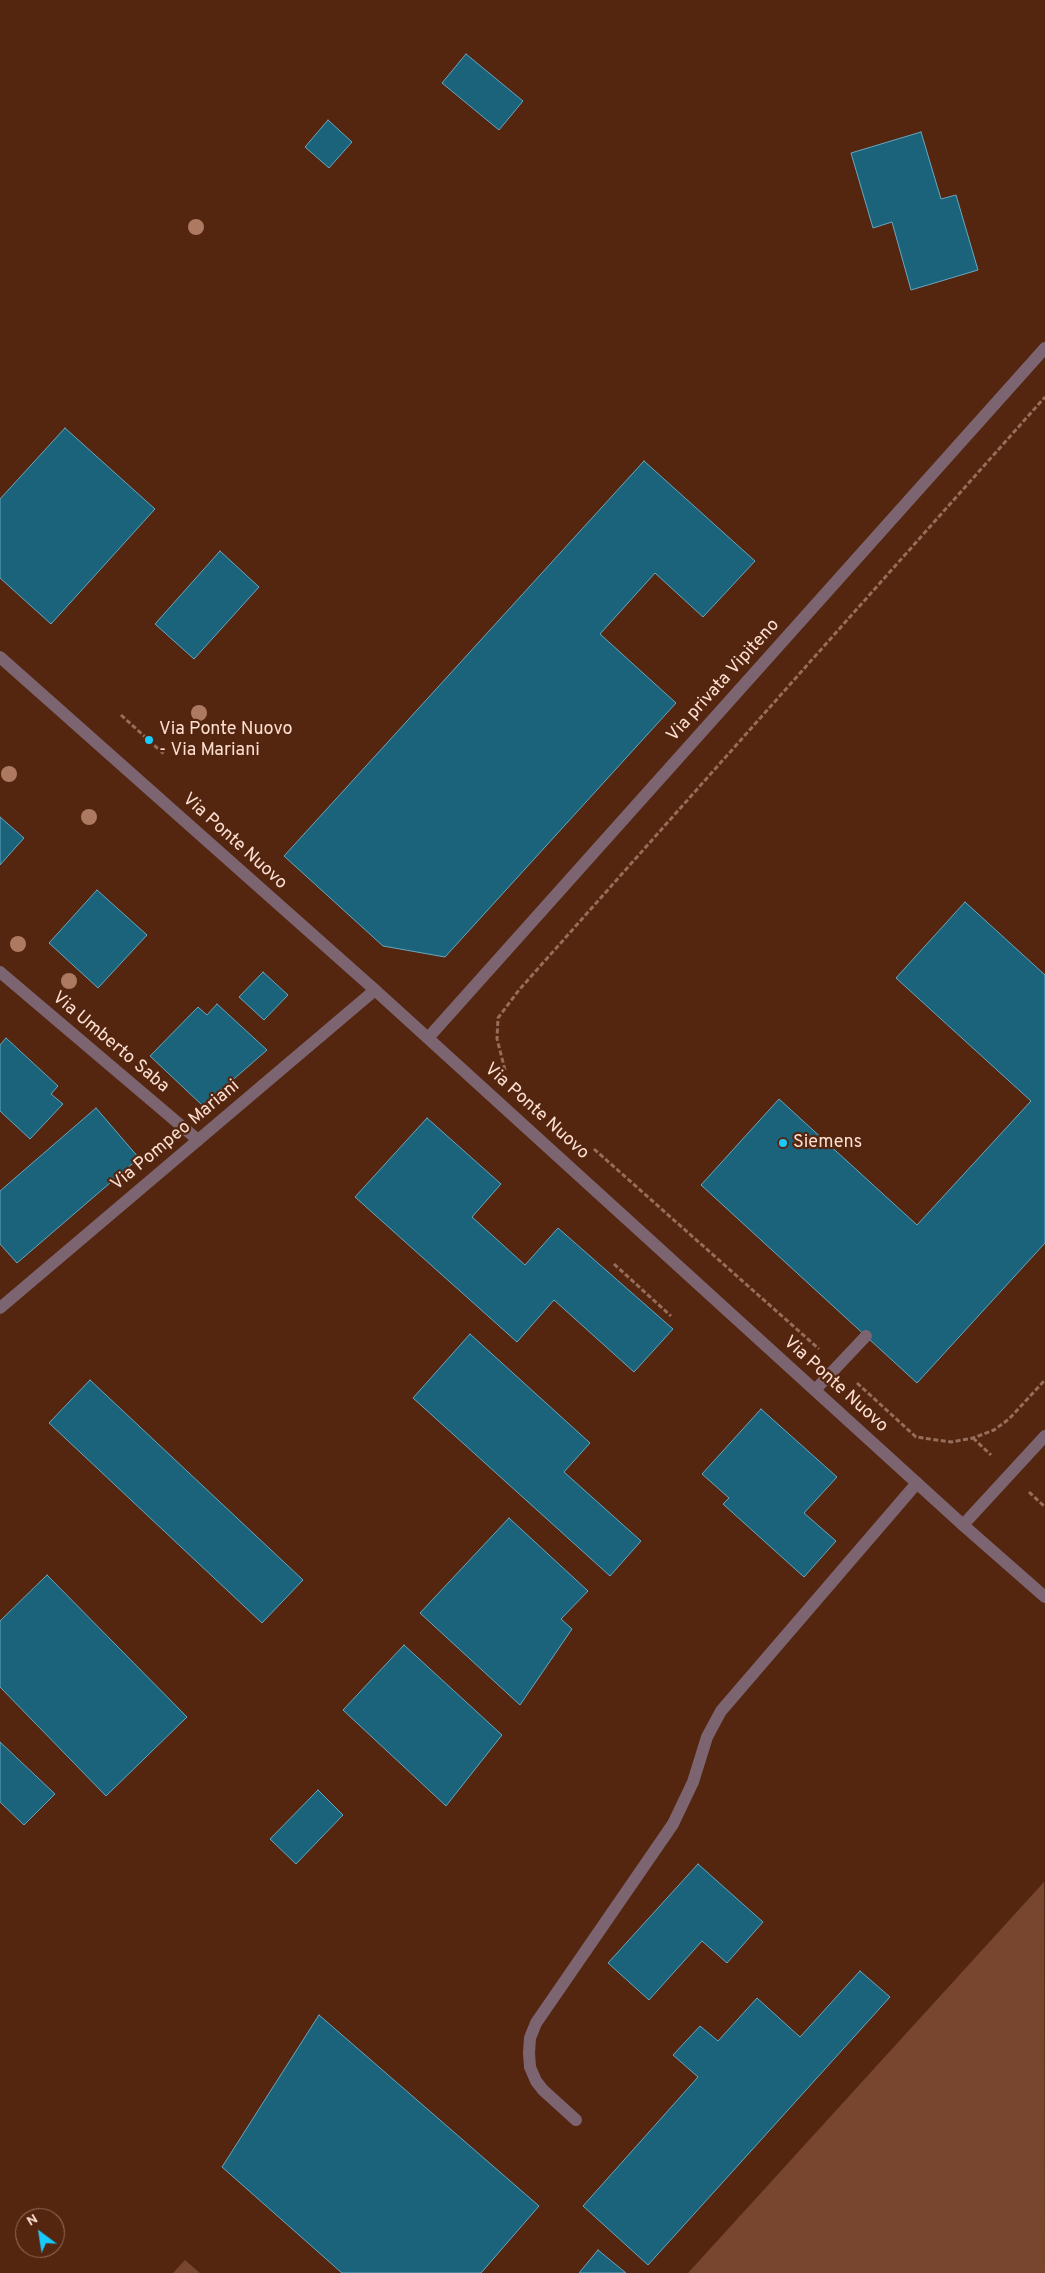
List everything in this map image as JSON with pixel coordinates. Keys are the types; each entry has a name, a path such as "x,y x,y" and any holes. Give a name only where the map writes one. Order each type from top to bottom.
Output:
{"street":[{"name":"Via privata Vipiteno","path":"428,1038 1045,348"},
{"name":"Via Ponte Nuovo","path":"0,657 375,990 963,1525 1045,1597"},
{"name":"Via Umberto Saba","path":"0,972 198,1140"},
{"name":"Via Pompeo Mariani","path":"1,1305 375,990"},
{"path":"815,1390 866,1336"},
{"path":"963,1525 1045,1436"},
{"path":"576,2120 543,2090 536,2081 530,2067 530,2038 536,2023 673,1824 688,1796 707,1737 728,1701 917,1483"}],"path":[{"path":"511,1076 504,1069 497,1039 498,1018 519,990 1045,397"},
{"path":"121,715 166,755"},
{"path":"593,1148 916,1437 951,1442 973,1438 994,1430 1008,1419 1045,1380"},
{"path":"614,1264 671,1316"},
{"path":"973,1438 988,1452"},
{"path":"1032,1495 1045,1508"}],"shaded area":[{"path":"1044,1882 1045,2273 688,2273"},
{"path":"185,2260 200,2273 173,2273"}],"building":[{"path":"466,54 523,101 499,130 442,83"},
{"path":"328,120 352,142 329,168 305,147"},
{"path":"921,132 941,199 956,195 978,270 911,290 892,222 873,228 851,153"},
{"path":"65,428 155,509 51,624 0,578 0,499"},
{"path":"644,461 755,561 703,617 655,573 600,634 676,703 445,957 383,946 284,856"},
{"path":"220,551 259,587 194,659 155,624"},
{"path":"0,817 24,838 0,865"},
{"path":"97,890 147,935 98,988 49,943"},
{"name":"Siemens","path":"965,902 1045,975 1045,1243 917,1383 701,1185 779,1099 917,1225 1031,1101 896,978"},
{"path":"263,972 288,995 264,1020 239,997"},
{"path":"217,1004 267,1050 203,1106 150,1056 198,1007 207,1015"},
{"path":"6,1038 58,1086 51,1094 63,1104 30,1139 0,1111 0,1045"},
{"path":"96,1108 139,1158 17,1263 0,1244 0,1191"},
{"path":"427,1118 501,1184 472,1217 525,1265 558,1228 673,1329 634,1372 554,1300 517,1342 355,1197"},
{"path":"470,1334 590,1443 564,1472 641,1541 610,1576 413,1398"},
{"path":"90,1380 303,1580 262,1623 49,1423"},
{"path":"761,1409 837,1477 804,1513 836,1541 804,1577 723,1504 729,1498 702,1474"},
{"path":"509,1518 588,1591 561,1619 572,1629 520,1705 420,1613"},
{"path":"47,1575 187,1717 106,1796 0,1687 0,1621"},
{"path":"404,1645 502,1735 446,1806 343,1710"},
{"path":"0,1742 55,1794 24,1825 0,1802"},
{"path":"318,1790 343,1815 296,1864 270,1839"},
{"path":"698,1864 763,1922 727,1963 702,1941 649,2000 608,1963"},
{"path":"860,1971 890,1997 648,2265 583,2206 698,2077 673,2055 700,2026 718,2041 757,1998 800,2037"},
{"path":"319,2015 539,2206 481,2273 342,2273 222,2167"},
{"path":"598,2250 626,2273 579,2273"}],"place":[{"name":"Via Ponte Nuovo - Via Mariani","path":"149,740"},
{"name":"Siemens","path":"783,1143"}]}
